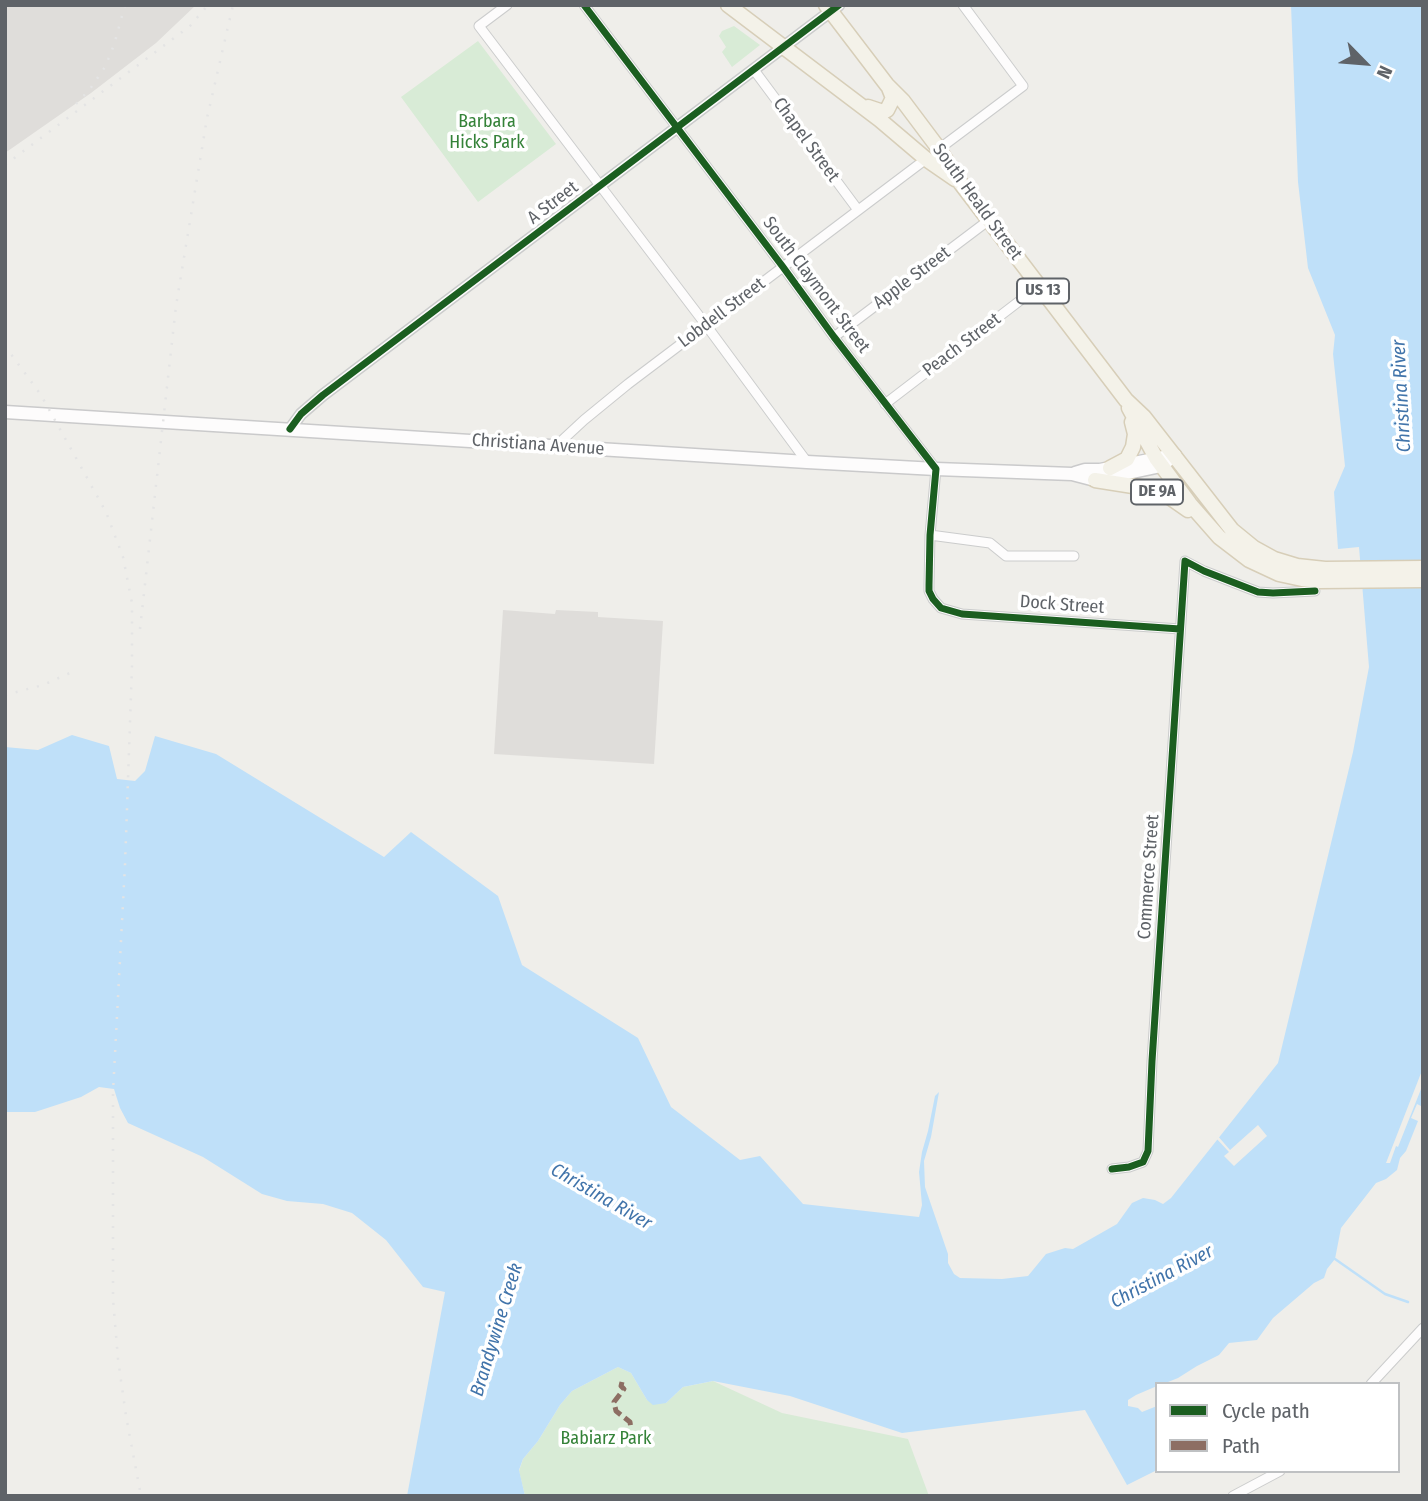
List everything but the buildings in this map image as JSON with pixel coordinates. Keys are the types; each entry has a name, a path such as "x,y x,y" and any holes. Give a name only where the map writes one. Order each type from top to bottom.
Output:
{"main road":[{"name":"US 13","path":"728,5 854,100 926,159 959,181"},
{"name":"South Heald Street","path":"832,7 887,85 903,101 959,181 1126,400 1144,417 1175,455 1232,530 1272,565"},
{"path":"854,100 883,112 891,106 893,98 887,85"},
{"name":"South Heald Street","path":"1126,400 1159,462 1209,527 1235,551 1272,565 1325,569 1423,568"},
{"path":"1110,468 1127,458 1135,440 1126,400"},
{"name":"Christiana Avenue","path":"5,412 807,462 1072,474 1095,480 1175,455"},
{"name":"Christiana Avenue","path":"1072,474 1084,470 1159,462"},
{"name":"DE 9A","path":"1095,480 1164,494 1209,527"},
{"name":"US 13","path":"1272,565 1303,579 1320,581 1423,580"}],"street":[{"path":"507,5 479,26 807,462"},
{"name":"South Claymont Street","path":"584,5 936,469"},
{"path":"939,149 1023,86 962,5"},
{"name":"A Street","path":"290,429 301,414 323,396 754,70 832,7"},
{"name":"Chapel Street","path":"754,70 858,210"},
{"name":"Lobdell Street","path":"556,446 602,405 926,159"},
{"name":"Apple Street","path":"834,337 989,220"},
{"name":"Peach Street","path":"886,404 1039,286"},
{"path":"936,469 930,535 990,542 1006,556 1074,556"},
{"name":"Dock Street","path":"930,535 929,591 941,608 962,614 1181,629"},
{"name":"Commerce Street","path":"1112,1169 1143,1162 1148,1151 1185,561 1258,592 1315,591"},
{"path":"1373,1382 1423,1328"},
{"path":"1233,1496 1276,1473"}],"shaded area":[{"path":"5,5 196,5 156,43 91,93 5,153"},
{"path":"503,610 555,614 556,610 598,612 598,617 663,621 654,764 494,754"}],"green space":[{"path":"734,26 760,45 732,67 722,52 726,47 719,36 722,31"},
{"name":"Barbara Hicks Park","path":"478,41 556,144 478,202 401,97"},
{"name":"Babiarz Park","path":"618,1367 631,1373 647,1400 666,1403 683,1387 713,1381 782,1413 908,1439 929,1496 525,1496 519,1471 523,1459 538,1441 560,1405 572,1391"}],"water":[{"path":"1291,5 1423,5 1423,1107 1417,1104 1411,1118 1418,1121 1397,1170 1376,1183 1341,1228 1335,1259 1324,1278 1314,1283 1273,1318 1257,1340 1229,1343 1219,1355 1178,1378 1168,1382 1155,1382 1155,1387 1128,1400 1128,1406 1138,1408 1142,1412 1155,1407 1155,1471 1127,1485 1085,1410 902,1433 790,1396 713,1381 683,1387 666,1403 653,1405 647,1400 631,1373 618,1367 572,1391 560,1405 538,1441 523,1459 519,1470 525,1496 407,1496 445,1292 423,1287 386,1240 352,1213 323,1204 287,1201 262,1194 203,1157 128,1123 114,1089 99,1087 81,1097 35,1112 5,1112 5,747 38,750 72,735 109,746 117,779 135,781 145,771 155,736 216,754 384,857 411,832 498,896 522,965 638,1038 671,1107 740,1160 760,1156 803,1204 919,1217 922,1205 919,1172 922,1152 935,1096 939,1092 924,1161 925,1187 948,1254 948,1263 954,1274 960,1278 1002,1279 1028,1276 1046,1254 1065,1248 1073,1249 1117,1224 1132,1203 1143,1198 1163,1204 1171,1198 1278,1063 1353,752 1369,667 1359,547 1338,549 1334,492 1345,466 1333,354 1335,335 1308,268 1298,182"}],"pier":[{"path":"1423,1068 1423,1084 1398,1147 1396,1146 1390,1163 1386,1163"},
{"path":"1258,1125 1267,1136 1234,1166 1224,1156 1229,1152 1215,1137 1217,1135 1230,1150"}],"waterway":[{"path":"1335,1259 1385,1294 1408,1302"}],"railway":[{"path":"76,104 105,67 125,5"},
{"path":"5,165 190,26 208,5"},
{"path":"140,629 176,306 207,118 233,5"},
{"path":"5,346 41,395 106,512 123,557 132,603 125,865 113,1092 113,1299 126,1416 141,1496"},
{"path":"5,695 43,685 72,672"}],"marked path":[{"path":"622,1382 624,1389 614,1402 616,1411 630,1422 631,1429"}],"cycle path":[{"path":"584,5 936,469 930,535 929,591 941,608 962,614 1180,629"},
{"path":"290,429 301,414 323,395 839,5"},
{"path":"1112,1169 1143,1162 1148,1151 1185,561 1258,592 1315,591"}],"water label":[{"name":"Christina River","path":"1402,396"},
{"name":"Christina River","path":"601,1197"},
{"name":"Christina River","path":"1162,1277"},
{"name":"Brandywine Creek","path":"497,1330"}]}
